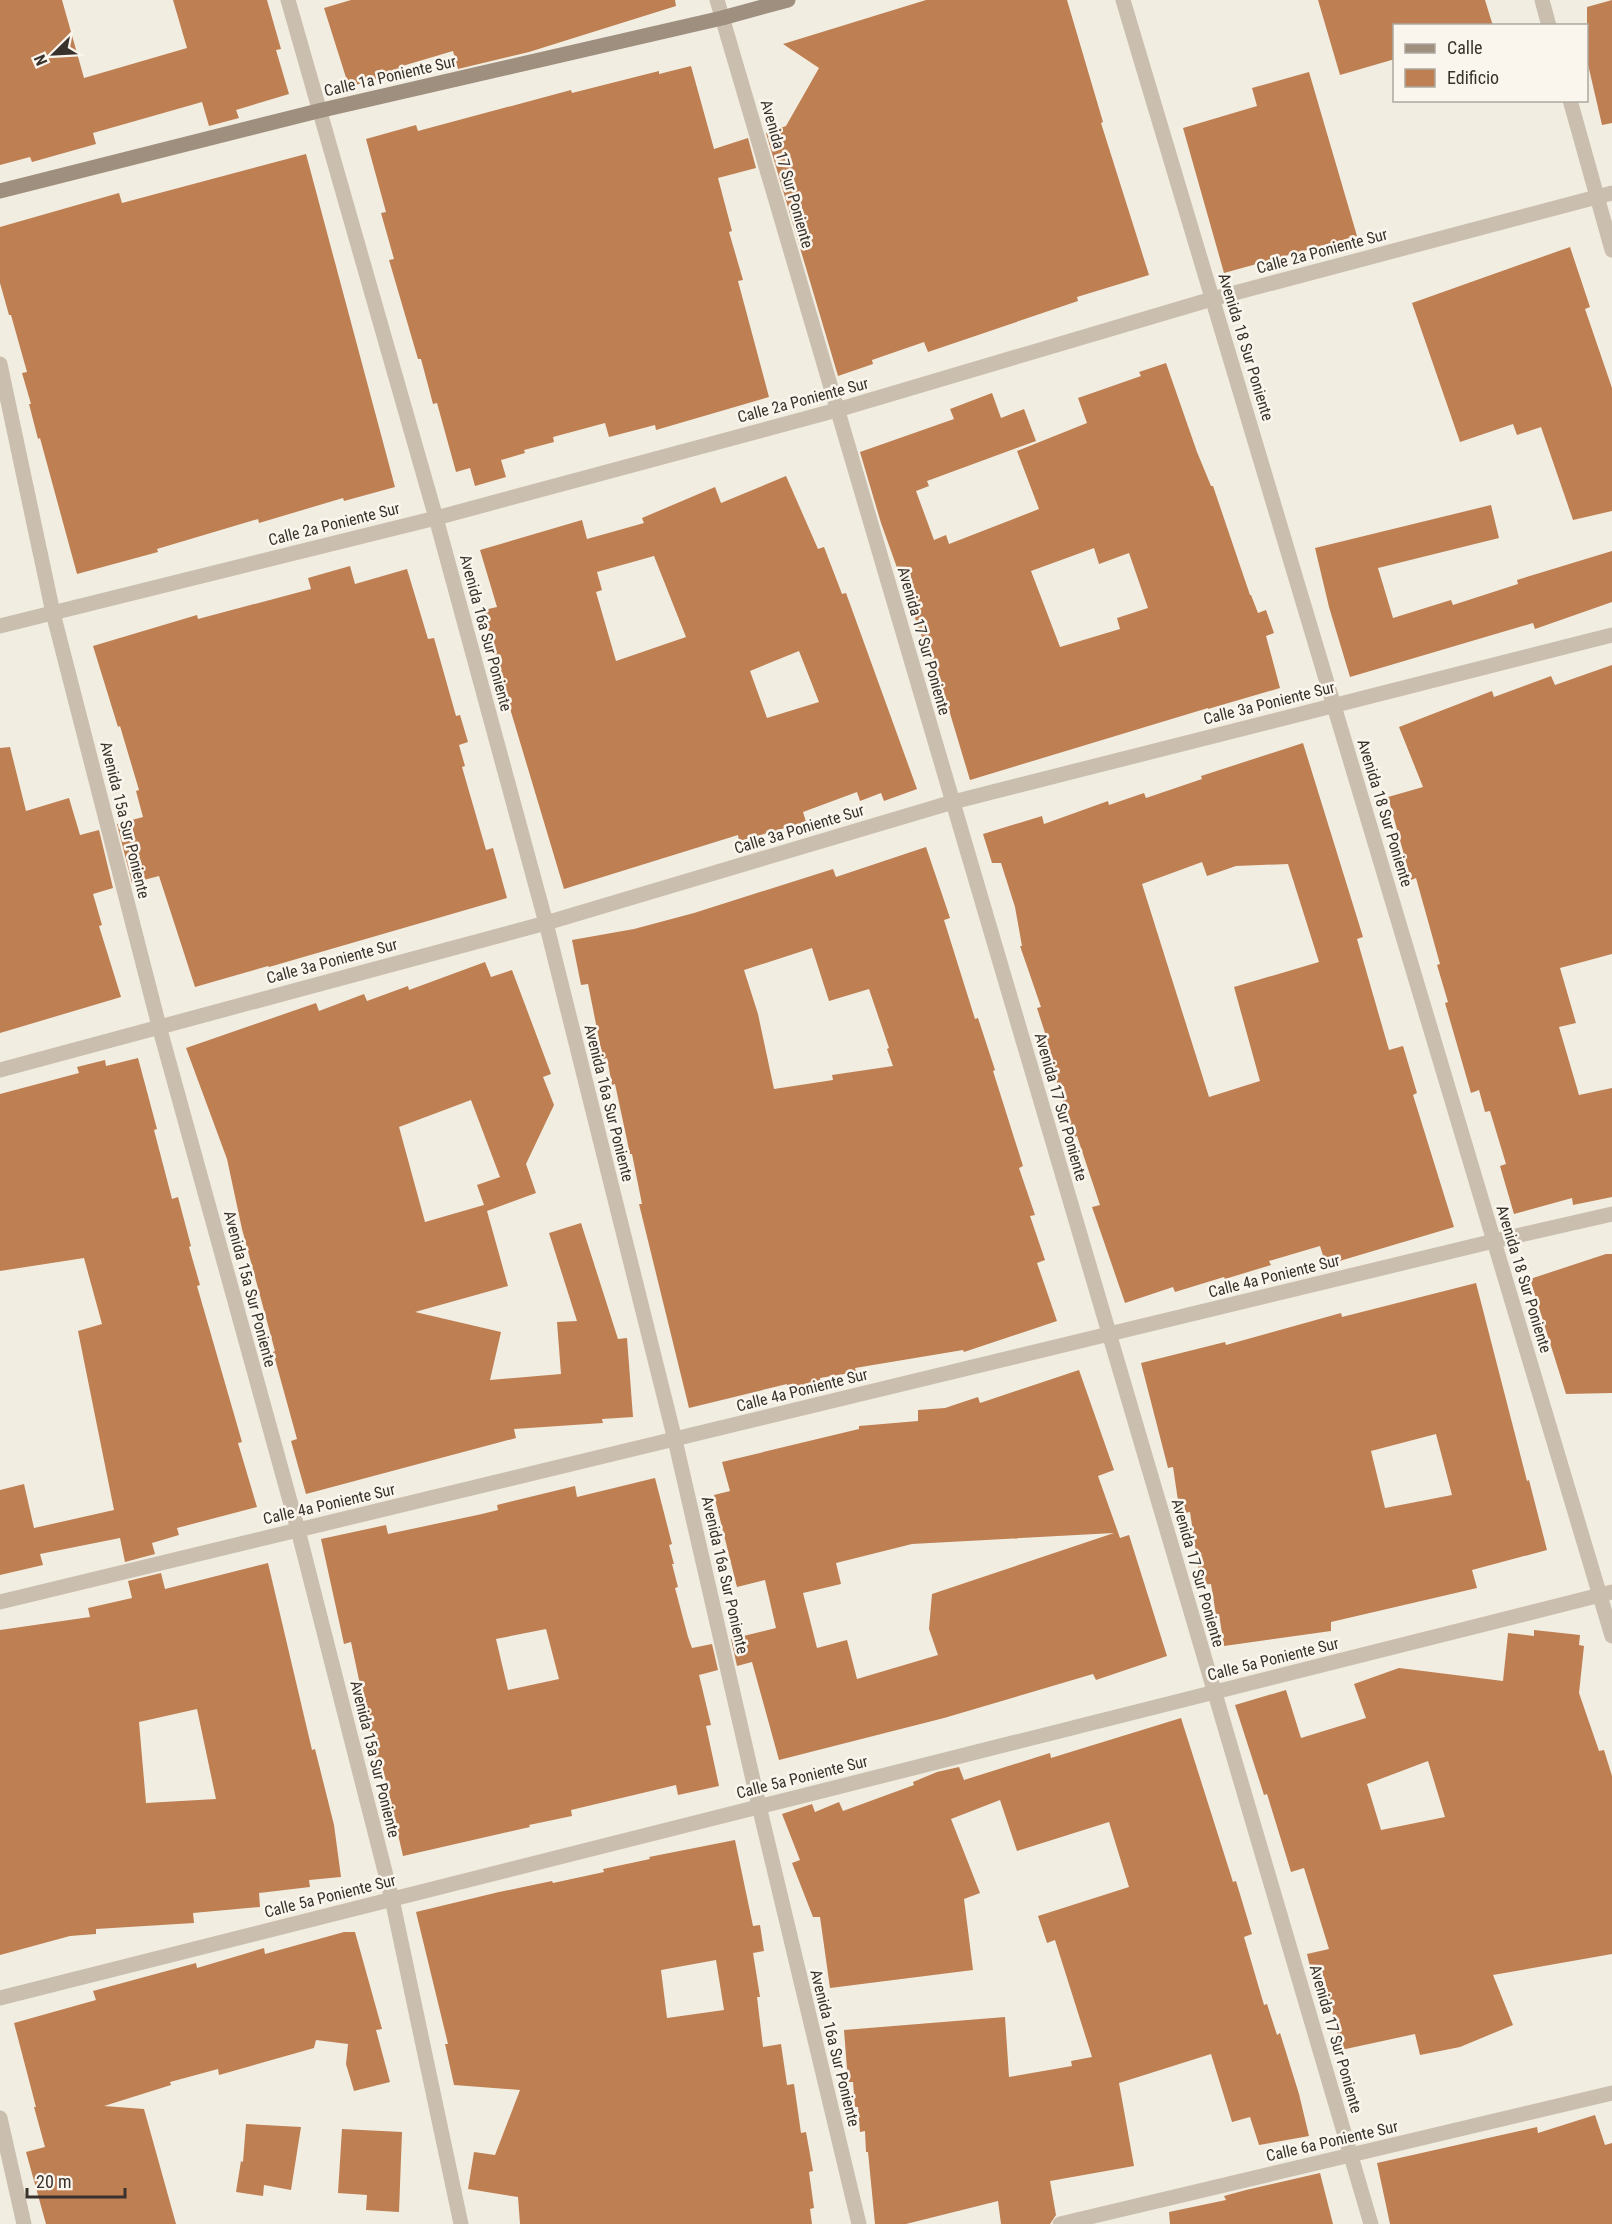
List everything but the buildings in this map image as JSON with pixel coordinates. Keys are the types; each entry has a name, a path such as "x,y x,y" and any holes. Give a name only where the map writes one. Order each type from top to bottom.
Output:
{"street":[{"name":"Avenida 16a Sur Poniente","path":"288,0 436,518 546,923 675,1440 759,1806 859,2224"},
{"name":"Avenida 17 Sur Poniente","path":"717,0 1371,2224"},
{"name":"Calle 1a Poniente Sur","path":"0,191 318,111 722,18 788,0"},
{"name":"Avenida 18 Sur Poniente","path":"1123,0 1494,1241 1606,1593 1612,1636"},
{"path":"1542,0 1548,24"},
{"path":"1571,102 1604,195 1612,250"},
{"name":"Calle 2a Poniente Sur","path":"0,626 436,518 837,410 1212,299 1604,195"},
{"name":"Avenida 15a Sur Poniente","path":"0,364 54,613 159,1026 298,1530 392,1899 461,2224"},
{"name":"Calle 3a Poniente Sur","path":"0,1070 546,923 953,802 1612,635"},
{"name":"Calle 4a Poniente Sur","path":"0,1602 1612,1214"},
{"name":"Calle 5a Poniente Sur","path":"0,1998 1606,1593"},
{"name":"Calle 6a Poniente Sur","path":"1060,2224 1612,2093"},
{"path":"0,2118 24,2224"}]}
